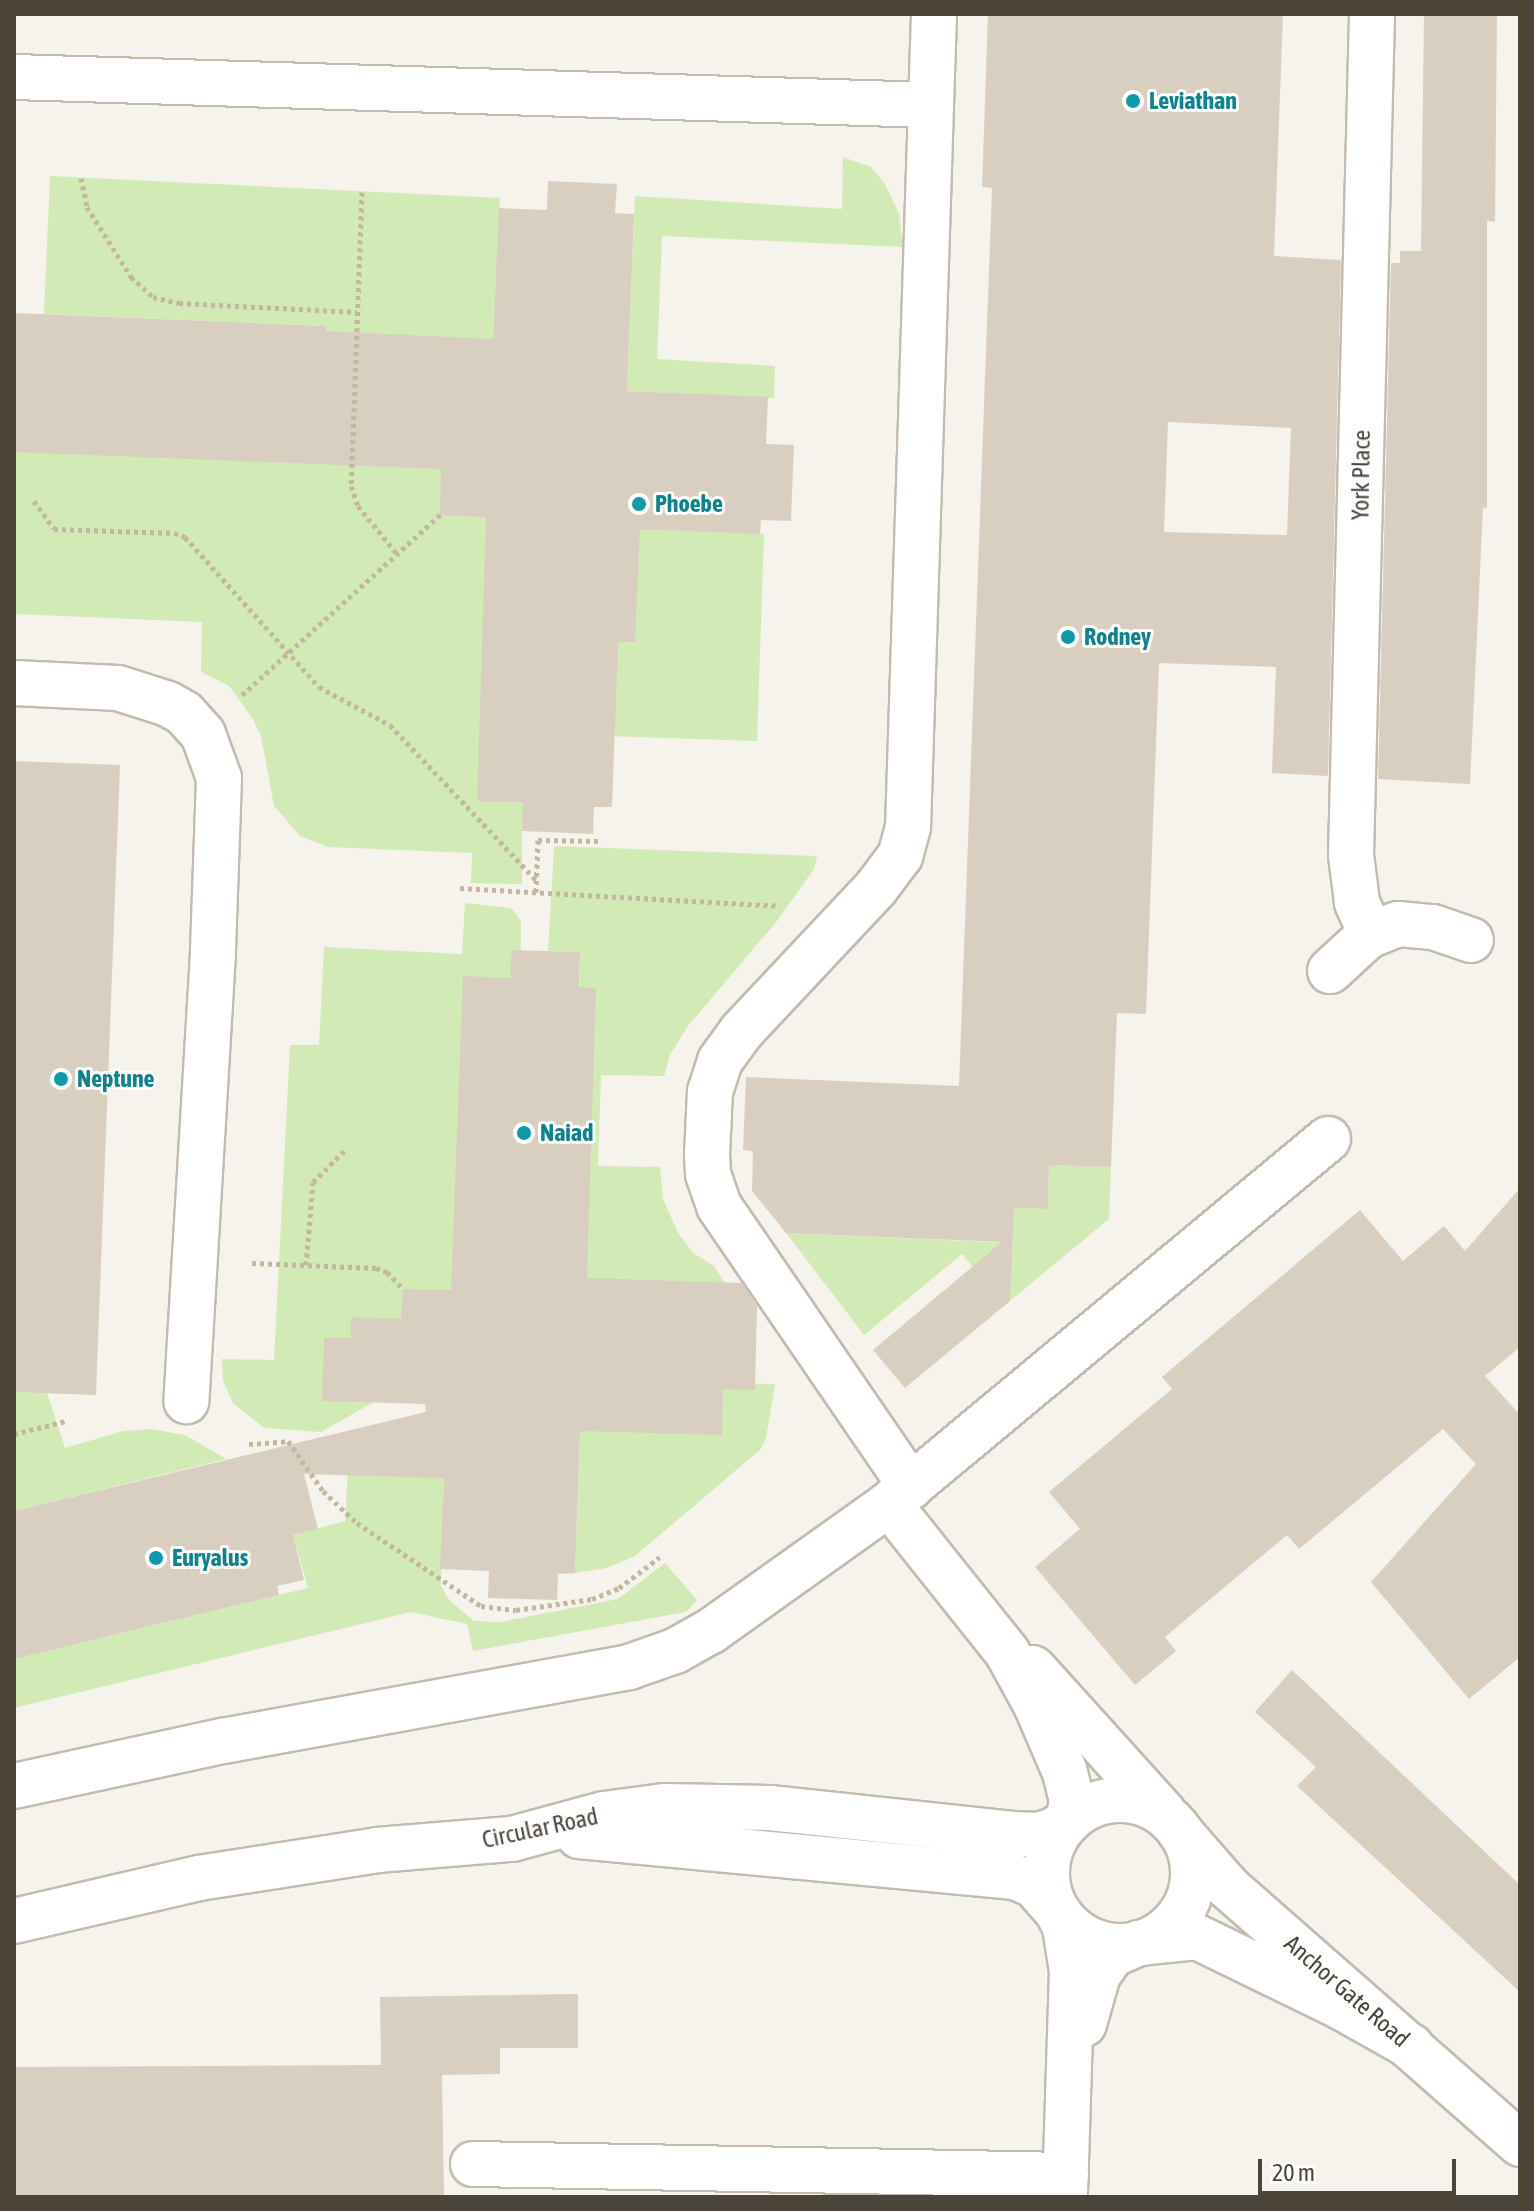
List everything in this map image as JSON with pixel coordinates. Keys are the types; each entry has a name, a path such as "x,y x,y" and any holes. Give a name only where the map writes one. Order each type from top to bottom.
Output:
{"street":[{"path":"934,14 908,827 900,856 876,888 751,1020 720,1061 710,1091 708,1174 719,1206 900,1495 1007,1652 1036,1705 1070,1790 1072,1811 1068,1821"},
{"name":"York Place","path":"1371,934 1357,902 1351,855 1372,14"},
{"path":"14,77 931,105"},
{"path":"14,683 109,687 151,696 194,722 213,755 219,791 217,857 186,1401"},
{"path":"1330,971 1353,946 1371,934 1398,924 1415,924 1471,940"},
{"path":"14,1786 223,1741 647,1663 711,1631 900,1495 1328,1139"},
{"name":"Anchor Gate Road","path":"980,1616 1041,1676 1238,1896 1520,2144"},
{"path":"473,2164 1065,2186 1066,2126 1072,1971 1065,1927 1048,1886 1048,1859 1059,1832 1068,1821 1091,1805 1119,1799 1147,1805 1176,1826 1192,1859 1192,1886 1187,1901 1173,1923 1112,1955 1098,1975 1081,2037 1066,2126"},
{"name":"Circular Road","path":"14,1921 162,1886 338,1855 512,1839 604,1814 665,1806 770,1808 1027,1835 1046,1834 1068,1821"},
{"path":"512,1839 596,1836 1015,1877 1041,1890 1075,1930 1099,1942 1112,1945 1173,1938 1209,1940 1412,2047"}],"path":[{"path":"81,178 87,207 131,277 153,297 179,303 357,312"},
{"path":"362,192 352,496 398,555"},
{"path":"34,501 54,529 174,533 185,537 319,687 390,725 536,880"},
{"path":"240,698 440,515"},
{"path":"536,892 538,840 598,841"},
{"path":"460,888 788,906"},
{"path":"306,1265 313,1182 346,1149"},
{"path":"193,1261 376,1268 387,1272 403,1289"},
{"path":"14,1434 66,1421"},
{"path":"249,1444 288,1441 323,1491 357,1523 481,1606 528,1609 592,1599 619,1588 660,1557"}],"green space":[{"path":"843,157 871,167 885,184 899,214 903,247 662,236 657,359 775,366 774,398 627,391 635,196 842,209"},
{"path":"50,176 500,198 493,339 326,332 325,326 44,314"},
{"path":"14,451 492,468 551,678 522,831 522,884 471,883 472,853 328,847 300,836 274,806 261,736 253,719 229,686 201,672 202,622 14,614"},
{"path":"606,519 764,534 757,741 606,736"},
{"path":"554,846 817,856 814,869 777,921 688,1026 670,1055 664,1076 601,1075 598,1166 660,1167 663,1199 678,1233 693,1253 714,1266 726,1285 573,1282 580,952 548,951"},
{"path":"465,903 511,908 521,921 520,996 469,1348 321,1432 264,1428 233,1403 223,1381 222,1359 274,1360 290,1045 319,1045 324,947 462,954"},
{"path":"1049,1165 1111,1167 1109,1219 1005,1305 962,1254 864,1335 786,1233 1012,1243 1014,1208 1048,1209"},
{"path":"720,1383 775,1384 766,1438 761,1449 635,1556 607,1568 575,1573 580,1431"},
{"path":"14,1392 47,1393 65,1448 123,1431 151,1429 185,1435 226,1459 14,1511"},
{"path":"348,1468 444,1478 441,1586 449,1600 474,1621 501,1622 618,1599 665,1563 697,1600 686,1612 473,1651 467,1624 411,1612 14,1708 14,1659 308,1588 293,1535 345,1521"}],"building":[{"path":"988,14 1283,14 1274,256 1341,260 1328,776 1272,773 1276,667 1159,663 1146,1014 1117,1013 1111,1167 1049,1165 1048,1209 1014,1208 1010,1301 905,1388 873,1350 1002,1242 786,1233 752,1191 753,1151 743,1150 746,1077 959,1086 992,188 982,187","holes":["1168,422 1291,428 1287,535 1164,532"]},
{"path":"1424,14 1497,14 1495,222 1487,221 1487,508 1483,508 1470,784 1378,779 1391,263 1400,263 1400,251 1421,251"},
{"name":"Phoebe","path":"548,181 617,184 615,213 634,214 627,391 768,397 766,444 794,445 791,521 761,520 760,534 640,529 635,642 618,642 612,807 594,807 593,834 522,831 523,802 477,801 486,517 440,515 441,469 14,452 14,313 326,326 326,331 493,339 499,208 547,210"},
{"name":"Neptune","path":"14,761 120,765 96,1395 14,1392"},
{"name":"Naiad","path":"512,950 580,952 579,987 596,988 587,1278 742,1283 757,1306 755,1390 723,1389 722,1435 580,1431 575,1573 558,1574 557,1600 488,1598 489,1571 440,1569 444,1478 304,1474 318,1529 293,1535 304,1580 277,1586 279,1595 14,1659 14,1511 426,1412 425,1404 322,1401 324,1338 351,1338 351,1317 401,1319 403,1289 451,1290 463,976 510,978"},
{"path":"1520,1188 1520,1347 1485,1376 1520,1415 1520,1657 1469,1699 1371,1582 1476,1464 1443,1429 1299,1549 1287,1535 1165,1637 1176,1651 1135,1685 1035,1567 1080,1529 1049,1492 1172,1389 1162,1377 1360,1210 1403,1261 1444,1226 1465,1251"},
{"path":"1292,1670 1520,1885 1520,1992 1297,1786 1316,1767 1255,1712"},
{"path":"578,1994 578,2048 500,2048 500,2074 442,2075 444,2197 14,2197 14,2067 381,2065 380,1997"}],"place":[{"name":"Leviathan","path":"1133,101"},
{"name":"Phoebe","path":"639,504"},
{"name":"Rodney","path":"1068,637"},
{"name":"Neptune","path":"61,1079"},
{"name":"Naiad","path":"524,1133"},
{"name":"Euryalus","path":"156,1558"}]}
